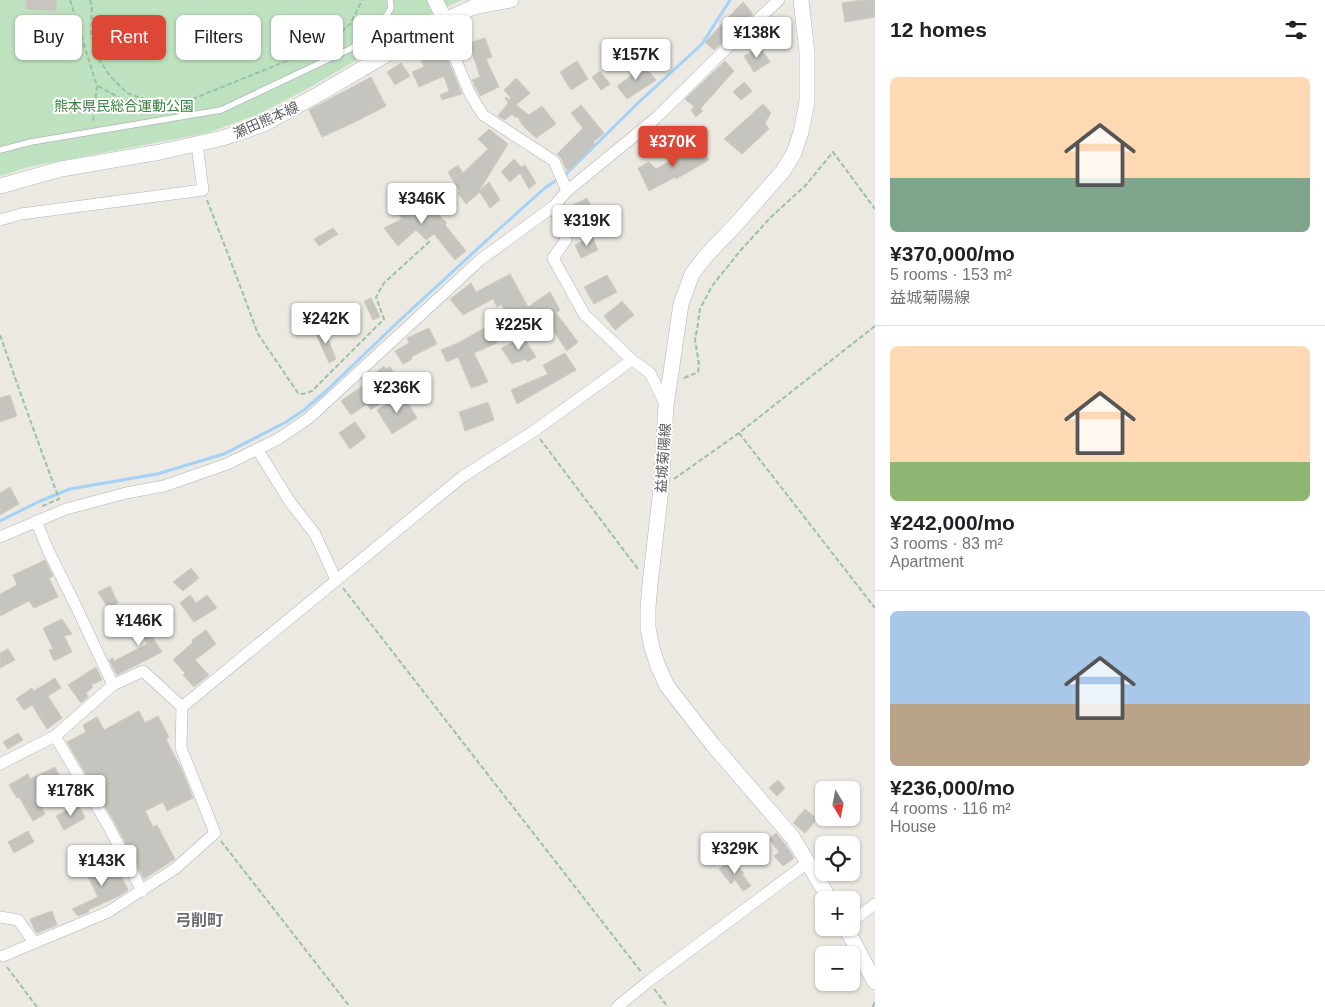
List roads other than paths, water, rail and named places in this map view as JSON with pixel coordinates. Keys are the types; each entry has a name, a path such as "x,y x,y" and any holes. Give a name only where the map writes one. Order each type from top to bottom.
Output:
{"main road":[{"path":"435,0 442,15"},
{"name":"瀬田熊本線","path":"456,15 474,7 511,0"},
{"name":"益城菊陽線","path":"801,0 807,54 807,102 801,132 794,153 783,171 740,221 705,257 692,274 682,304 666,406 661,489 650,584 648,628 652,648 667,686 713,745 794,838 824,891"},
{"name":"瀬田熊本線","path":"0,186 61,169 197,145 223,138 264,124 376,60"},
{"path":"850,936 875,982"}],"street":[{"path":"0,537 66,509 126,493 164,486 227,464 278,438 308,418 480,260 554,206 567,191 656,118 733,42 779,0"},
{"path":"456,60 470,94 483,115 554,161 567,191"},
{"path":"0,220 21,214 203,190 197,145"},
{"path":"554,206 566,240 553,258 584,314 632,360 650,373 666,406"},
{"path":"182,707 462,477 534,431 632,360"},
{"path":"257,449 290,502 314,534 336,580"},
{"path":"36,521 112,685"},
{"path":"0,764 55,736 112,685 143,671 182,707 181,748 215,833 176,868 108,912 3,956"},
{"path":"55,736 109,827 142,891"},
{"path":"617,1007 807,863"},
{"path":"860,915 875,904"},
{"path":"0,917 18,920 34,942"}],"lane":[{"path":"0,150 30,142 221,110 350,49 378,30 391,8 390,0"}],"waterway":[{"path":"0,521 70,489 157,474 224,454 286,422 304,410 498,230 546,187 566,174 639,102 702,44 730,0"}],"district":[{"name":"弓削町","path":"199,920"}],"park label":[{"name":"熊本県民総合運動公園","path":"124,106"}]}
